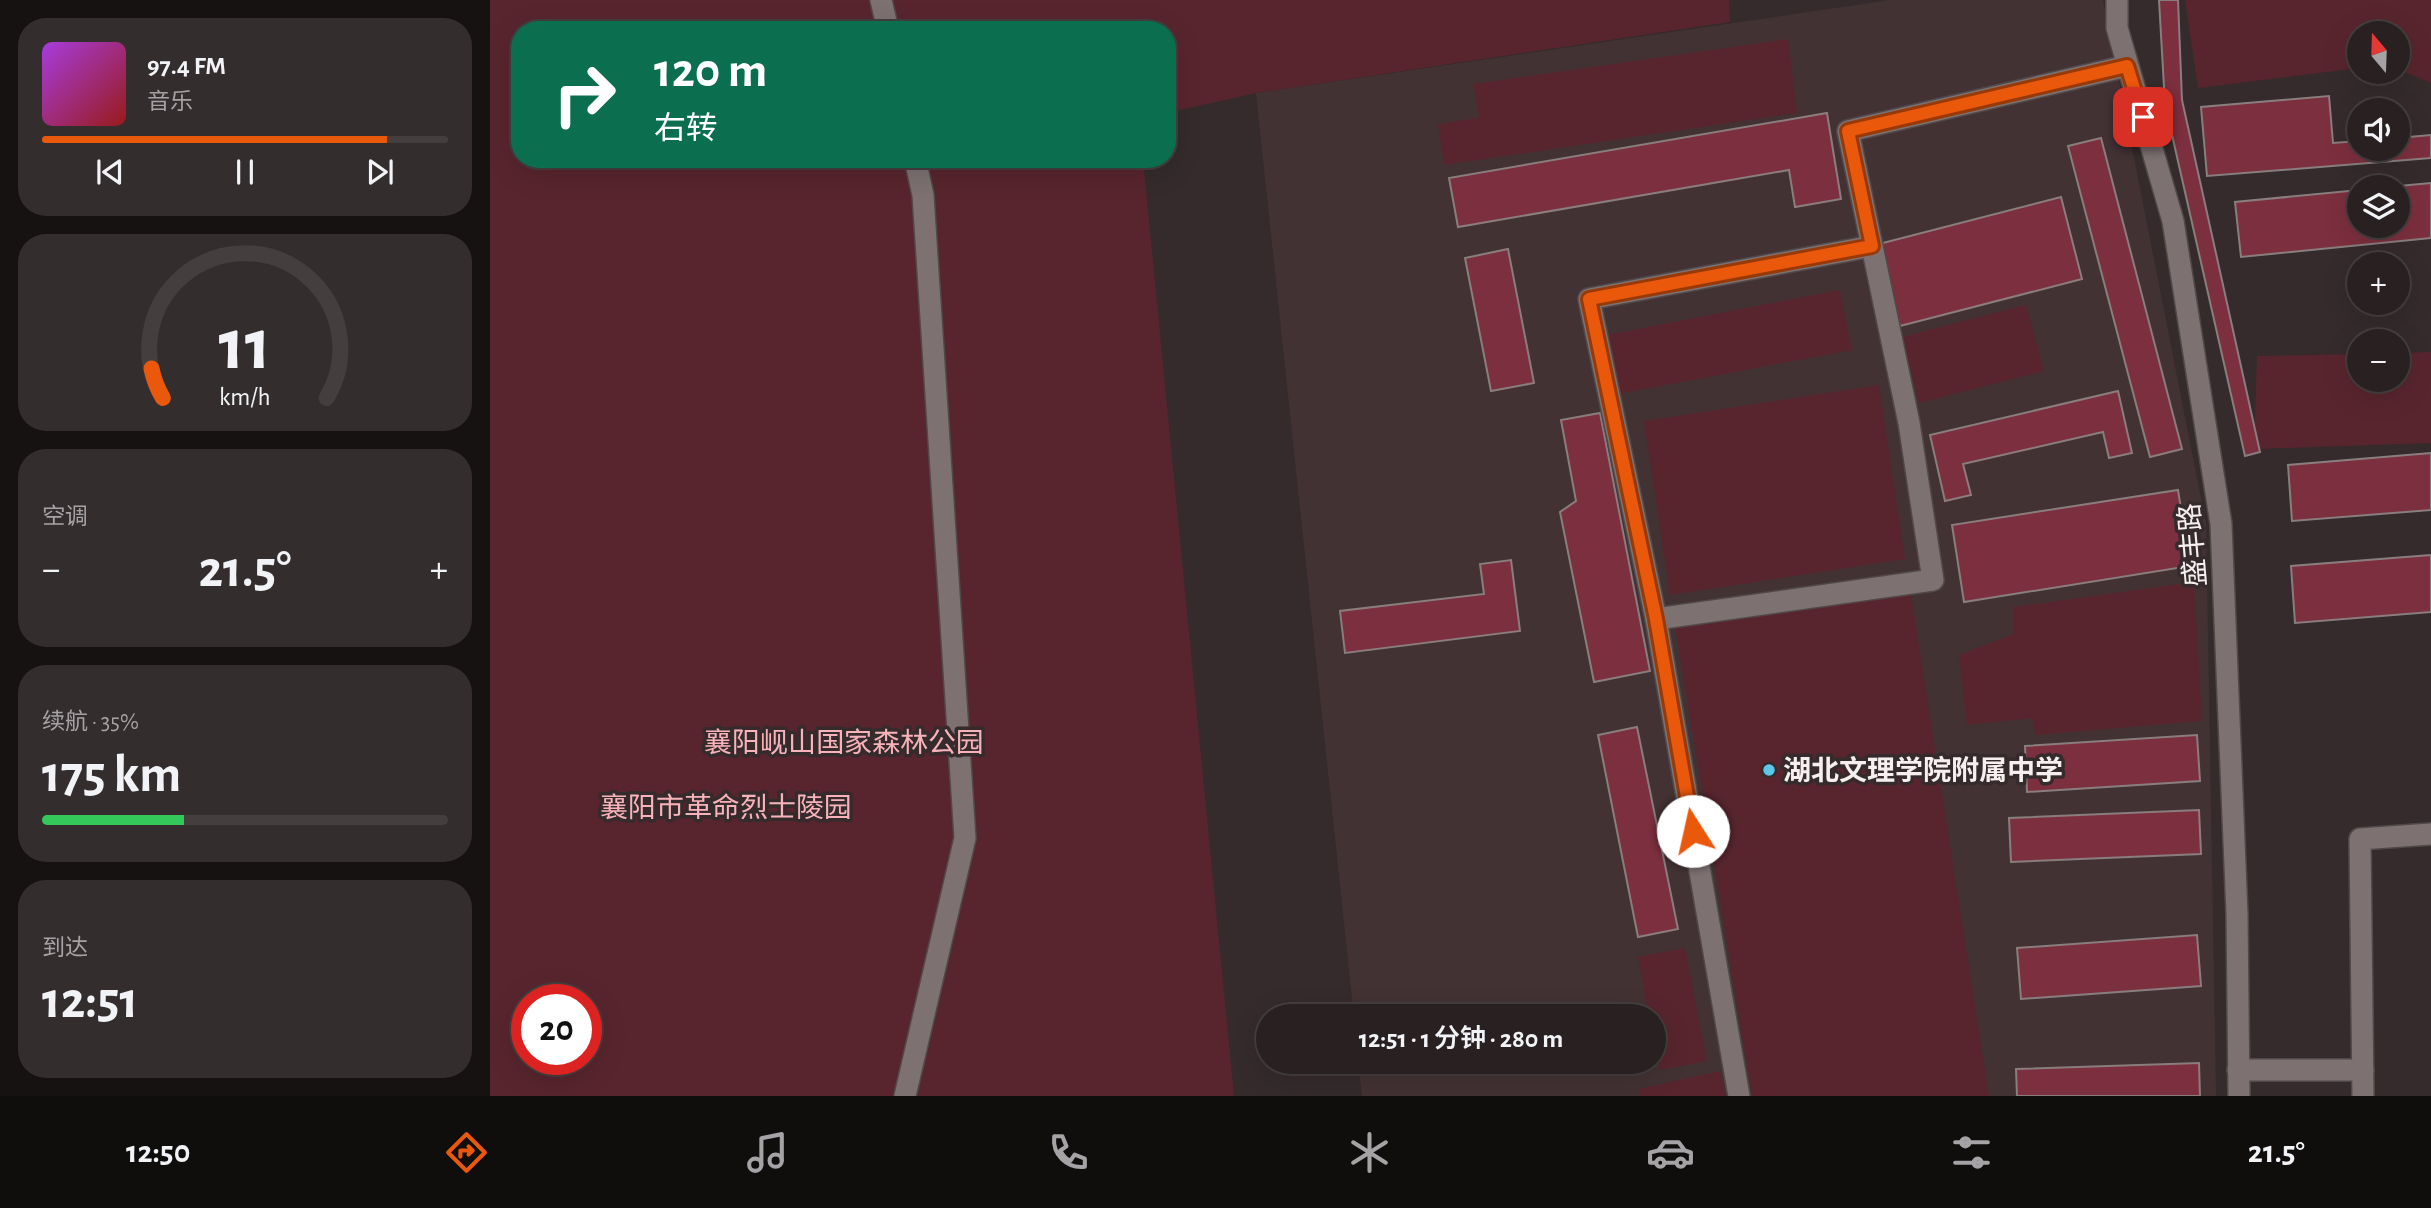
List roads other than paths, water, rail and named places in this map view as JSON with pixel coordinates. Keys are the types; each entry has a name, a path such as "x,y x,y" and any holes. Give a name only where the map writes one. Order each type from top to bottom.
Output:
{"street":[{"path":"881,0 886,21"},
{"name":"盛丰路","path":"2117,0 2117,28 2173,221 2221,524 2237,914 2239,1096"},
{"path":"1656,619 1933,580 1909,423 1848,131 2127,66"},
{"path":"905,1096 965,838 923,195 917,168"},
{"path":"1739,1096 1656,619 1589,299 1872,246"},
{"path":"2364,1096 2360,839 2431,834"},
{"path":"2238,1070 2363,1070"}],"place":[{"name":"湖北文理学院附属中学","path":"1769,770"}],"park label":[{"name":"襄阳岘山国家森林公园","path":"844,742"},
{"name":"襄阳市革命烈士陵园","path":"726,807"}]}
